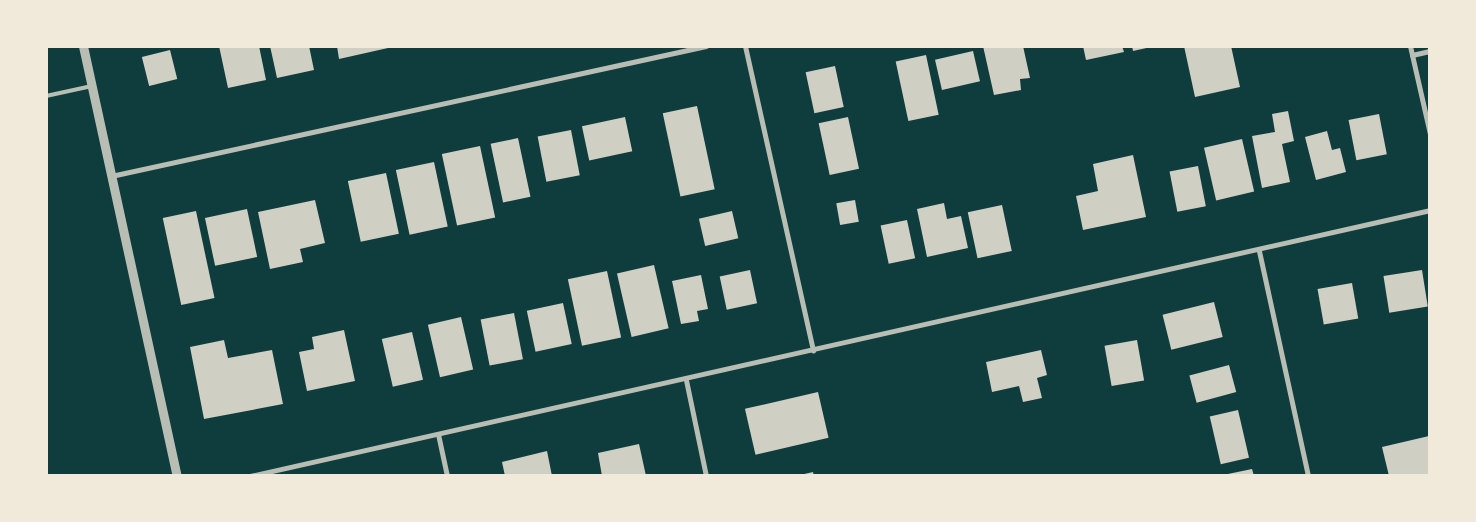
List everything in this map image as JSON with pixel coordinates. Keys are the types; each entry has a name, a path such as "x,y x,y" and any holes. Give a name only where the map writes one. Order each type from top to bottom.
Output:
{"street":[{"path":"83,46 177,476"},
{"path":"110,176 706,46"},
{"path":"746,46 813,350"},
{"path":"1410,46 1430,134"},
{"path":"1412,55 1430,51"},
{"path":"250,476 1259,251 1430,210"},
{"path":"1259,251 1308,476"},
{"path":"686,380 706,476"},
{"path":"438,434 448,476"}],"lane":[{"path":"46,96 92,86"}],"building":[{"path":"219,46 259,46 266,80 228,88"},
{"path":"270,46 309,46 314,70 277,78"},
{"path":"337,46 388,46 388,48 339,59"},
{"path":"983,46 1023,46 1030,78 1020,79 1021,90 994,95"},
{"path":"1083,46 1122,46 1124,52 1086,60"},
{"path":"1132,46 1151,46 1151,47 1133,51"},
{"path":"1184,46 1231,46 1240,87 1195,97"},
{"path":"170,50 177,79 149,86 142,57"},
{"path":"973,51 980,81 942,90 935,60"},
{"path":"926,55 939,115 908,121 896,61"},
{"path":"835,66 844,107 814,113 806,72"},
{"path":"697,106 715,189 680,196 663,113"},
{"path":"1288,111 1294,141 1282,144 1290,182 1262,188 1252,136 1275,132 1272,114"},
{"path":"1379,114 1387,154 1356,160 1349,120"},
{"path":"625,117 632,151 589,160 582,126"},
{"path":"848,117 859,169 830,175 819,123"},
{"path":"571,130 580,175 546,182 538,136"},
{"path":"1327,131 1332,150 1340,148 1346,172 1316,180 1305,137"},
{"path":"518,138 530,197 503,203 491,144"},
{"path":"1242,139 1254,192 1216,200 1204,148"},
{"path":"480,146 495,217 457,226 442,154"},
{"path":"1133,155 1146,217 1083,230 1076,196 1098,191 1093,164"},
{"path":"434,162 448,227 410,235 396,170"},
{"path":"1198,166 1206,206 1177,212 1170,172"},
{"path":"386,173 399,234 361,242 348,181"},
{"path":"315,200 325,243 300,249 303,262 270,269 258,212"},
{"path":"855,200 859,222 840,225 836,203"},
{"path":"944,203 947,219 961,216 968,248 927,257 917,209"},
{"path":"1002,205 1012,251 978,258 968,212"},
{"path":"247,209 257,257 215,266 205,218"},
{"path":"196,211 215,298 181,305 163,218"},
{"path":"732,211 738,238 705,246 699,219"},
{"path":"907,220 915,258 889,264 881,226"},
{"path":"654,265 669,328 632,337 617,274"},
{"path":"750,270 757,303 727,310 720,276"},
{"path":"1422,270 1428,307 1389,313 1383,276"},
{"path":"607,271 621,338 582,346 568,279"},
{"path":"701,275 708,309 697,311 699,321 681,324 672,281"},
{"path":"1352,283 1358,318 1324,325 1318,289"},
{"path":"1214,302 1223,337 1171,350 1163,315"},
{"path":"563,303 572,344 536,352 527,311"},
{"path":"514,313 523,359 490,366 481,319"},
{"path":"461,317 473,370 440,377 428,325"},
{"path":"344,330 355,381 307,391 299,352 314,349 312,337"},
{"path":"412,332 423,380 393,387 382,339"},
{"path":"224,340 228,358 272,350 283,404 204,419 190,347"},
{"path":"1137,340 1144,380 1112,386 1105,346"},
{"path":"1041,350 1047,375 1037,378 1042,398 1023,402 1019,386 992,392 986,362"},
{"path":"1229,365 1236,392 1197,403 1189,376"},
{"path":"818,392 829,438 755,455 745,409"},
{"path":"1238,410 1249,458 1221,464 1210,417"},
{"path":"1429,436 1430,476 1389,476 1382,447"},
{"path":"639,444 646,476 602,476 598,453"},
{"path":"547,451 552,476 505,476 502,462"},
{"path":"1252,469 1254,476 1223,476 1223,475"},
{"path":"813,472 814,476 800,475"}]}
